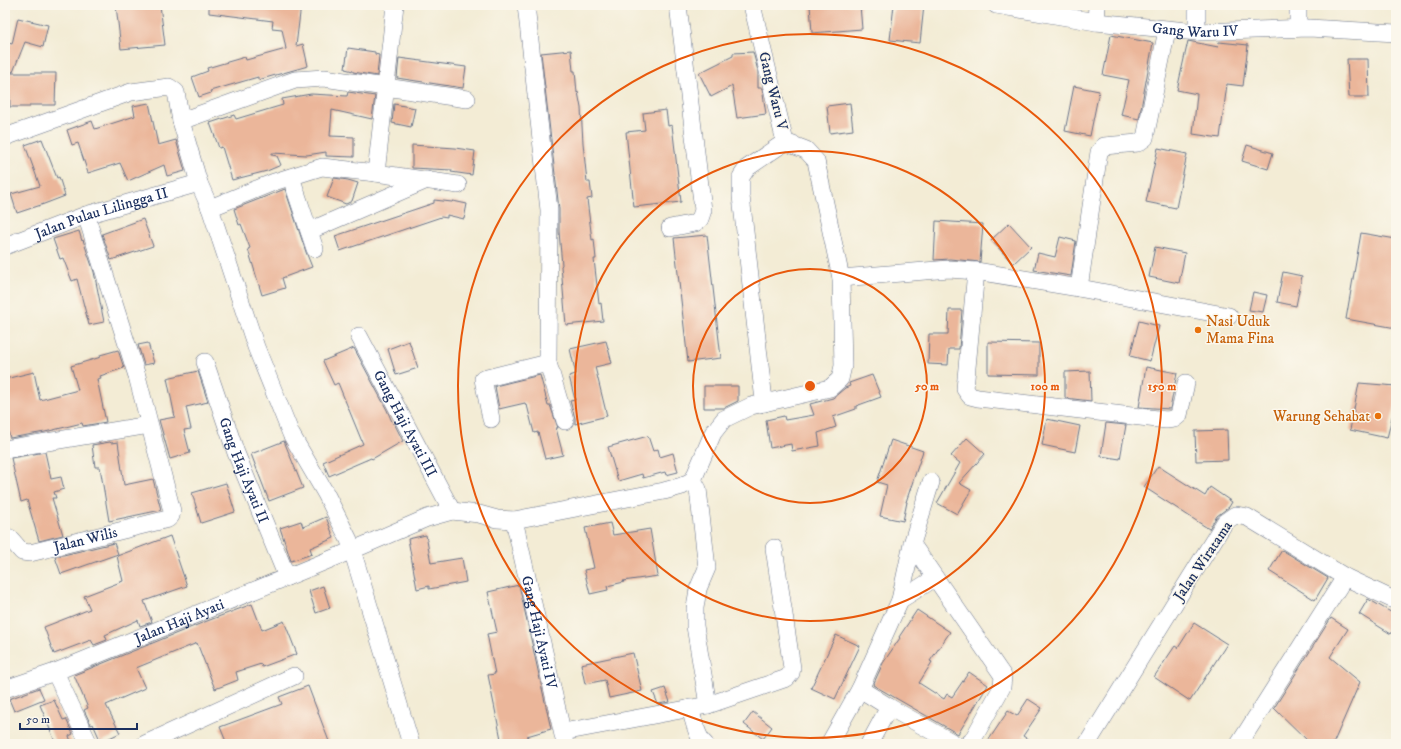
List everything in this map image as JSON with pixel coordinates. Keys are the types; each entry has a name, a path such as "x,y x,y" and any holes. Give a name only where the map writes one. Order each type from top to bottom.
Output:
{"street":[{"path":"376,173 387,87 395,5"},
{"path":"526,5 549,210 548,363 566,421"},
{"path":"670,228 695,223 700,219 703,210 678,5"},
{"name":"Gang Waru V","path":"693,480 712,433 724,419 751,406 830,388 840,379 843,366 841,278 816,161 806,150 785,142 752,5"},
{"name":"Gang Waru IV","path":"996,5 1097,13 1167,30 1197,32 1298,28 1396,33"},
{"path":"1197,5 1197,32"},
{"path":"1298,5 1298,28"},
{"path":"1079,288 1099,152 1104,146 1138,143 1145,138 1167,30"},
{"path":"181,121 295,80 324,78 467,99"},
{"path":"5,137 132,92 169,87 176,92 181,121 199,183 210,208 256,347 291,434 326,494 353,550 411,744"},
{"path":"766,403 763,392 741,196 741,177 747,168 785,142"},
{"path":"210,208 274,182 322,167 458,185"},
{"path":"290,178 315,248"},
{"path":"309,231 428,180"},
{"name":"Jalan Pulau Lilingga II","path":"5,246 86,215 199,183"},
{"path":"5,449 149,425 137,376 86,215"},
{"path":"841,278 949,269 976,271 1079,288 1229,316"},
{"path":"976,271 966,389 970,396 1166,420 1174,419 1179,415 1186,383"},
{"name":"Gang Haji Ayati III","path":"359,336 452,511"},
{"name":"Gang Haji Ayati II","path":"205,362 236,453 287,577"},
{"path":"490,419 484,378 548,363"},
{"name":"Jalan Wilis","path":"5,536 10,538 22,552 30,553 168,519 171,516 172,511 149,425"},
{"path":"452,511 479,514 497,519 514,520 664,491 682,486 693,480 698,489 707,568 698,589 695,608 695,626 708,705"},
{"path":"829,744 860,688 900,600 912,544 931,482"},
{"name":"Jalan Haji Ayati","path":"5,689 55,672 428,518 452,511"},
{"name":"Jalan Wiratama","path":"1088,744 1225,522 1235,515 1247,516 1345,577 1396,601"},
{"name":"Gang Haji Ayati IV","path":"514,520 564,738"},
{"path":"912,544 1003,676 1002,686 972,741 968,744"},
{"path":"564,738 708,705 787,678 791,673 792,668 774,548"},
{"path":"1239,744 1345,577"},
{"path":"900,600 935,578"},
{"path":"55,672 89,744"},
{"path":"145,744 294,676"},
{"path":"860,688 889,707 955,744"},
{"path":"869,744 889,707"},
{"path":"690,708 699,736 705,744"}],"building":[{"path":"116,5 160,5 165,45 121,49"},
{"path":"209,5 301,5 296,46 303,44 308,66 258,80 258,77 210,91 211,93 199,97 192,77 208,71 207,68 245,57 246,60 286,49 282,29 272,28 273,21 209,13"},
{"path":"810,5 860,5 862,29 812,33"},
{"path":"894,5 924,5 920,43 890,40"},
{"path":"18,18 48,25 43,47 25,42 13,72 5,70 7,62 5,62 5,42 12,44"},
{"path":"1111,35 1153,43 1139,119 1121,115 1129,80 1103,75"},
{"path":"1188,41 1218,47 1219,42 1248,45 1243,86 1227,84 1220,138 1193,134 1197,94 1177,90"},
{"path":"348,48 375,52 375,54 379,55 377,76 353,72 345,69"},
{"path":"571,50 573,71 575,71 577,93 578,92 581,108 587,182 590,182 592,198 587,199 592,240 594,239 596,259 594,259 599,304 601,303 603,321 566,325 561,266 559,209 541,53"},
{"path":"753,52 758,71 758,88 762,88 766,114 737,118 732,86 711,97 699,73 733,56 733,53"},
{"path":"399,58 466,67 463,88 397,78"},
{"path":"1347,59 1368,59 1369,97 1349,97"},
{"path":"9,73 56,73 55,105 10,107"},
{"path":"1074,86 1099,91 1090,136 1065,131"},
{"path":"348,92 375,96 372,119 332,110 330,136 354,137 354,157 326,156 326,152 307,155 272,153 272,155 277,156 281,165 267,171 232,180 222,147 219,148 210,123 234,115 236,119 283,105 282,99 311,94 347,96"},
{"path":"149,103 158,145 176,140 185,171 167,176 164,165 128,181 120,163 88,173 78,143 72,145 67,130 92,121 95,129 135,116 133,106"},
{"path":"850,103 853,130 830,133 827,106"},
{"path":"394,104 415,108 411,127 392,123"},
{"path":"666,110 668,126 672,125 681,202 634,207 626,132 645,130 643,113"},
{"path":"42,139 57,178 59,177 65,196 17,213 11,194 40,186 25,145"},
{"path":"412,145 475,151 472,175 451,172 452,170 412,168"},
{"path":"1247,145 1273,153 1268,169 1242,161"},
{"path":"1158,148 1187,154 1176,208 1146,202"},
{"path":"334,178 358,183 352,201 346,204 327,197"},
{"path":"285,189 312,267 282,278 285,288 262,295 248,249 250,248 241,224 239,225 234,209"},
{"path":"434,200 453,201 467,204 464,219 447,215 447,218 441,217 340,251 335,236 434,203"},
{"path":"143,219 153,246 111,260 102,234"},
{"path":"936,221 983,224 980,262 950,259 934,260"},
{"path":"1009,223 1031,247 1013,264 991,240"},
{"path":"79,231 94,272 104,322 89,325 77,279 72,281 63,258 60,259 53,239"},
{"path":"1361,233 1396,239 1396,328 1346,319"},
{"path":"707,235 721,358 688,362 674,238"},
{"path":"1060,237 1076,241 1071,276 1034,270 1038,253 1055,257"},
{"path":"1155,247 1185,253 1179,283 1149,277"},
{"path":"1283,272 1302,276 1296,306 1277,302"},
{"path":"1253,292 1267,295 1263,312 1249,310"},
{"path":"949,310 962,310 959,349 949,349 948,365 928,364 929,334 948,334"},
{"path":"1139,321 1159,326 1150,361 1130,356"},
{"path":"409,341 418,368 396,375 388,349"},
{"path":"606,341 612,363 595,367 607,416 575,424 575,418 570,401 575,400 569,376 576,374 570,349"},
{"path":"988,342 1039,343 1039,375 988,374"},
{"path":"148,343 154,363 144,365 138,345"},
{"path":"354,348 403,441 372,459 371,458 329,476 323,462 363,444 338,383 334,385 323,361"},
{"path":"118,350 124,368 100,376 101,378 97,379 106,422 83,426 82,423 45,432 10,438 5,419 5,405 7,405 5,379 34,372 40,400 78,390 71,366"},
{"path":"1146,367 1177,373 1170,409 1139,407"},
{"path":"198,371 208,402 186,407 191,429 184,430 190,453 170,459 159,420 175,417 167,378"},
{"path":"1090,371 1091,401 1065,398 1065,372"},
{"path":"540,375 548,405 550,405 558,428 556,428 563,455 545,459 538,432 534,433 527,405 525,403 499,409 495,386"},
{"path":"872,375 881,397 856,406 856,409 833,417 836,427 818,433 820,446 792,451 791,444 770,448 766,420 784,416 785,420 814,415 810,404 833,398 845,388 850,386 849,383"},
{"path":"1359,383 1396,386 1396,401 1387,438 1350,430"},
{"path":"704,386 738,386 738,401 724,408 704,408"},
{"path":"1047,419 1080,426 1075,452 1042,445"},
{"path":"1106,423 1126,425 1120,459 1101,456"},
{"path":"1227,430 1228,460 1196,461 1195,431"},
{"path":"648,436 653,451 658,449 660,457 673,453 678,472 666,475 665,472 643,478 642,474 618,481 608,447"},
{"path":"967,438 985,454 959,483 971,490 957,514 937,503 960,463 951,456"},
{"path":"891,440 923,451 906,502 903,521 880,516 887,485 877,482"},
{"path":"284,441 303,488 269,501 251,454"},
{"path":"118,442 124,485 153,479 161,510 109,521 100,467 95,467 92,445"},
{"path":"45,452 51,479 61,477 64,489 54,492 56,498 52,498 63,535 39,541 27,500 21,502 11,458"},
{"path":"1158,466 1205,496 1210,487 1232,502 1229,507 1217,516 1209,529 1144,487"},
{"path":"226,483 235,512 201,523 192,493"},
{"path":"326,517 334,538 310,548 312,554 291,561 280,528 301,521 303,527"},
{"path":"610,523 613,535 650,529 658,576 623,581 624,582 607,586 608,590 590,594 584,570 594,568 585,528"},
{"path":"426,535 431,563 462,558 466,582 429,589 429,586 417,589 408,539"},
{"path":"170,536 187,586 144,601 152,622 140,626 138,620 105,635 107,640 94,645 91,640 54,654 44,627 90,609 84,596 123,581 117,556"},
{"path":"114,543 118,554 61,574 55,557"},
{"path":"1282,550 1328,578 1315,600 1269,571"},
{"path":"519,585 551,729 527,736 529,744 502,744 488,675 495,674 487,634 497,632 488,592"},
{"path":"323,586 330,608 316,613 309,591"},
{"path":"1368,599 1396,615 1396,626 1391,634 1359,614"},
{"path":"252,604 262,630 284,621 297,654 262,667 261,664 236,672 238,680 215,689 197,643 136,668 145,688 106,705 120,733 101,742 93,724 91,725 84,710 88,708 74,675"},
{"path":"917,610 950,632 930,661 932,662 919,683 944,699 947,694 952,697 969,672 988,685 958,734 873,685 883,663"},
{"path":"1331,618 1348,629 1330,657 1360,682 1333,744 1311,744 1274,708"},
{"path":"1194,623 1227,644 1190,701 1154,677 1175,646 1178,648"},
{"path":"836,635 860,646 835,699 811,688"},
{"path":"633,653 642,691 609,698 605,680 585,684 581,664"},
{"path":"308,686 330,744 227,744 220,727 282,704 279,697"},
{"path":"39,688 44,699 14,711 9,699"},
{"path":"665,688 670,702 658,704 653,692"},
{"path":"1028,699 1042,708 1023,736 1035,744 986,744 1008,711 1017,716"},
{"path":"54,700 63,720 66,719 73,734 69,736 72,744 56,744 40,705"},
{"path":"753,712 772,727 763,739 744,724"}],"place":[{"name":"Nasi Uduk Mama Fina","path":"1198,330"},
{"name":"Warung Sehabat","path":"1378,416"}]}
